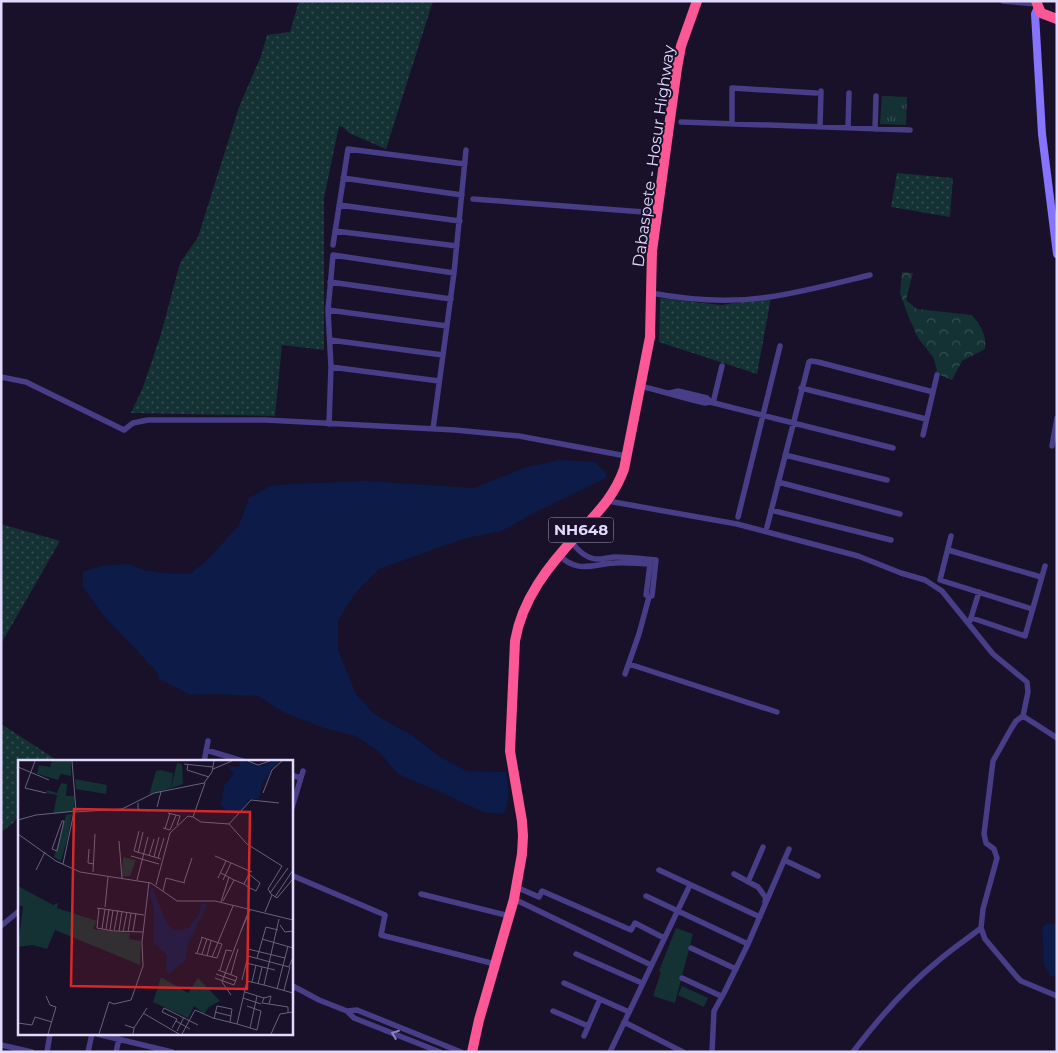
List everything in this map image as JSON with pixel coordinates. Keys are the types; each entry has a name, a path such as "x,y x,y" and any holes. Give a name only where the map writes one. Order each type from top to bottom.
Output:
{"highway":[{"name":"Dabaspete - Hosur Highway","path":"472,1052 479,1020 510,916 523,836 510,750 515,641 518,625 532,592 559,555 608,501 618,486 626,456 650,337 652,251 677,68 681,46 697,1"},
{"path":"1037,4 1045,15 1057,19"}],"street":[{"path":"1003,1 1037,4 1035,14 1042,134 1057,254"},
{"path":"732,124 732,88 819,92 820,127"},
{"path":"848,128 849,93"},
{"path":"875,128 876,96"},
{"path":"681,122 910,130"},
{"path":"333,245 348,149 465,164"},
{"path":"433,429 454,272 466,150"},
{"path":"343,178 462,195"},
{"path":"472,199 657,213"},
{"path":"339,205 460,220"},
{"path":"335,231 457,246"},
{"path":"329,424 331,367 328,310 333,255 454,272"},
{"path":"651,293 712,300 746,299 770,297 870,275"},
{"path":"330,282 450,299"},
{"path":"328,310 447,326"},
{"path":"330,340 442,355"},
{"path":"738,517 780,346"},
{"path":"767,527 807,365 811,360 933,392"},
{"path":"712,403 722,366"},
{"path":"331,367 439,381"},
{"path":"923,435 937,375"},
{"path":"1,378 26,382 124,430 133,423 148,420 266,420 433,429 519,436 626,456"},
{"path":"640,386 670,393 677,397 712,403 893,448"},
{"path":"801,388 926,419"},
{"path":"1052,446 1057,418"},
{"path":"784,455 887,480"},
{"path":"778,482 900,514"},
{"path":"608,501 736,524 858,556 900,573 925,580 942,591 970,621 993,654 1027,682 1028,692 1023,716 1016,721 993,761 984,834 986,843 994,849 997,858 981,917 981,928 986,939 1017,977 1057,996"},
{"path":"771,510 891,540"},
{"path":"951,536 940,580 1032,609"},
{"path":"571,541 578,550 593,559 599,560 615,557 656,560 652,596 649,597 625,674"},
{"path":"948,550 1041,577"},
{"path":"559,555 566,563 576,566 593,567 615,563 650,564 646,595 649,597"},
{"path":"970,621 1025,636 1045,566"},
{"path":"970,621 979,592"},
{"path":"628,664 777,712"},
{"path":"1023,716 1057,738"},
{"path":"204,760 208,741"},
{"path":"206,750 239,760"},
{"path":"292,808 303,771"},
{"path":"292,775 301,778"},
{"path":"748,882 763,847"},
{"path":"712,1052 714,1011 748,944 789,849"},
{"path":"784,860 818,876"},
{"path":"659,870 760,917"},
{"path":"734,874 758,887 766,898 765,906"},
{"path":"292,875 385,914 381,935 495,964"},
{"path":"610,1052 690,885"},
{"path":"516,887 539,897 542,891 631,930 635,923 664,938"},
{"path":"421,894 510,916"},
{"path":"646,896 676,912 748,944"},
{"path":"514,898 651,965"},
{"path":"1,926 18,912"},
{"path":"854,1052 882,1016 918,978 937,961 981,928"},
{"path":"691,948 736,969"},
{"path":"576,954 642,984"},
{"path":"682,978 722,996"},
{"path":"564,983 629,1012"},
{"path":"292,985 319,1000 347,1011 354,1018 440,1052"},
{"path":"584,1036 600,999"},
{"path":"347,1011 357,1010 461,1052"},
{"path":"553,1011 588,1026"},
{"path":"624,1022 683,1052"},
{"path":"47,1052 50,1036"},
{"path":"88,1052 92,1036"},
{"path":"106,1036 156,1050 172,1052"},
{"path":"116,1052 119,1039"},
{"path":"1,1045 32,1052"}],"green space":[{"path":"299,1 433,1 386,149 349,133 339,126 324,198 324,350 282,345 275,416 131,413 143,387 161,334 180,263 198,237 239,107 261,56 267,35 290,32"},
{"path":"882,96 907,97 906,125 880,124"},
{"path":"897,173 953,178 950,217 891,207"},
{"path":"902,272 913,273 906,300 917,309 972,315 983,331 985,349 962,361 952,380 935,373 937,370 933,357 918,338 900,293"},
{"path":"660,298 721,305 771,298 757,374 659,342"},
{"path":"1,524 60,541 1,644"},
{"path":"1,724 57,760 18,760 18,817 1,832"},
{"path":"676,928 693,934 675,1003 653,996 661,972 659,971"},
{"path":"682,986 708,998 704,1007 678,995"}],"water":[{"path":"559,460 595,462 607,474 606,478 532,514 502,531 463,539 379,569 357,591 338,620 338,650 356,694 374,714 413,736 440,757 467,771 506,772 508,793 504,814 483,812 398,774 379,752 356,736 323,728 283,712 258,696 190,695 159,679 158,673 103,615 83,587 83,572 101,566 129,564 144,570 172,574 190,574 208,559 239,525 249,498 270,486 367,481 474,488 527,467"},
{"path":"1046,924 1057,924 1057,976 1050,976 1044,965 1042,928"}]}
